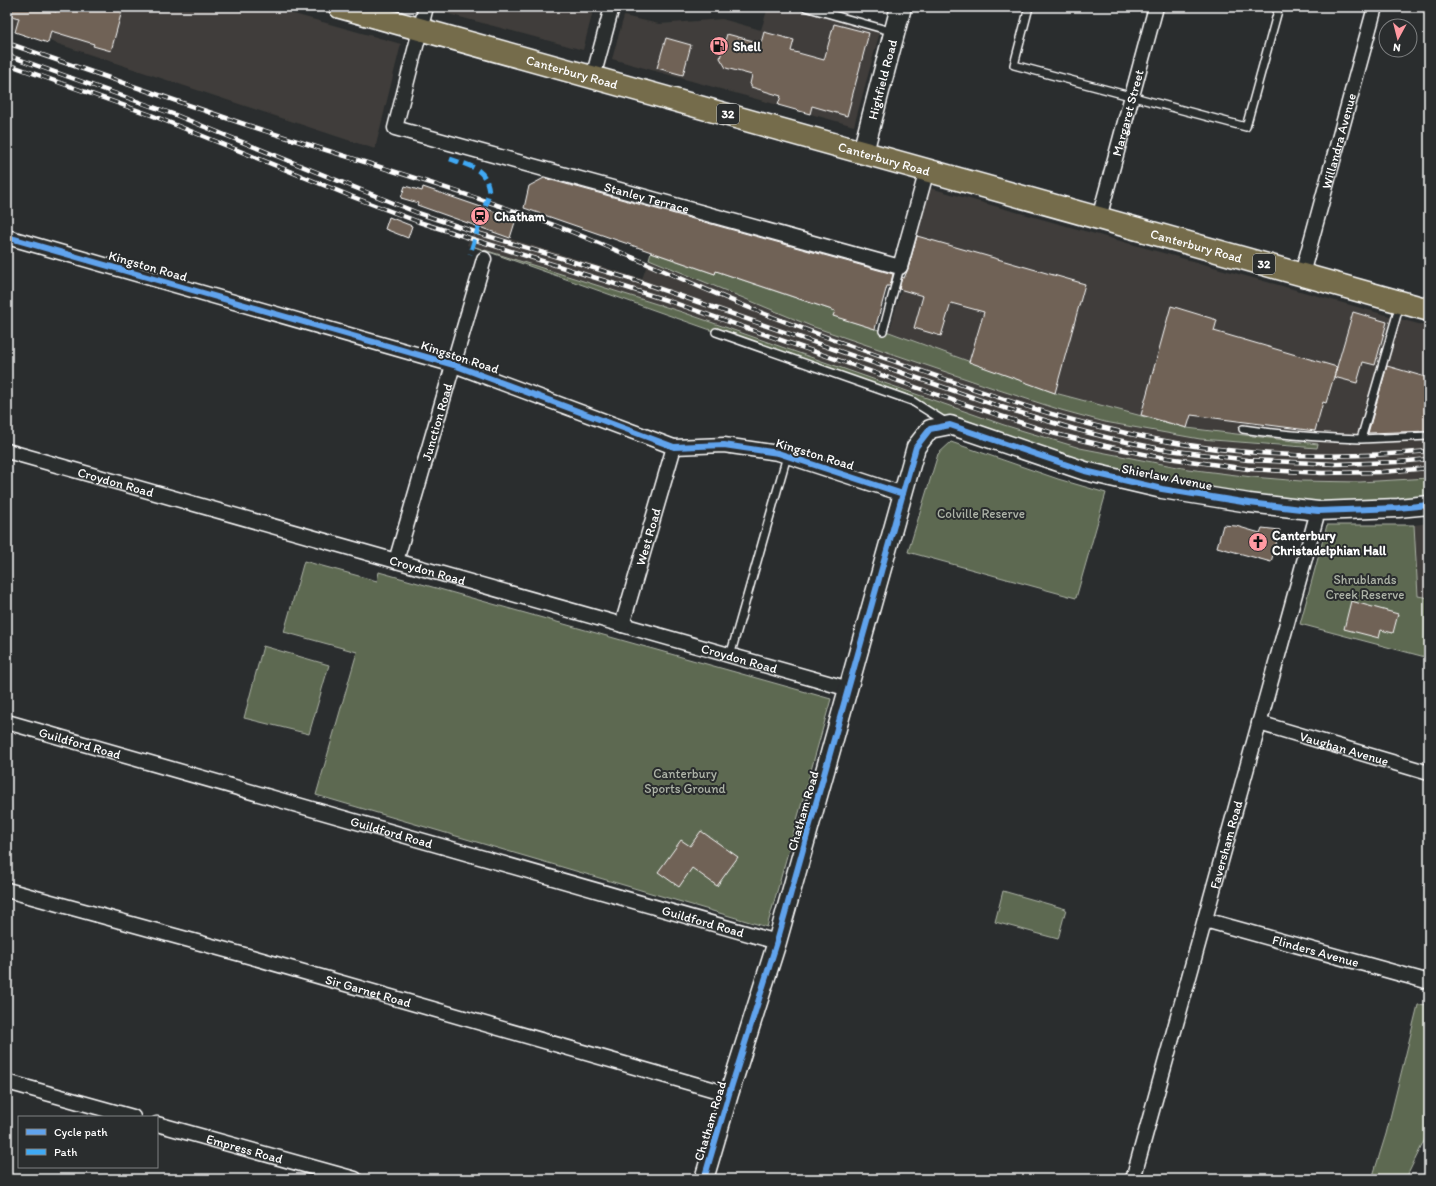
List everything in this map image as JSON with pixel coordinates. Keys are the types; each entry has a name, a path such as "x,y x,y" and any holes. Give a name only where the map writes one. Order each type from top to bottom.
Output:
{"main road":[{"name":"Canterbury Road","path":"340,7 1429,310"},
{"name":"Highfield Road","path":"862,152 901,7"}],"street":[{"path":"421,29 426,7"},
{"path":"593,77 612,7"},
{"name":"Margaret Street","path":"1099,218 1156,7"},
{"name":"Willandra Avenue","path":"1302,274 1375,7"},
{"name":"Stanley Terrace","path":"421,29 395,128 900,267"},
{"path":"900,267 927,170"},
{"name":"Kingston Road","path":"7,237 454,365 674,447 724,445 778,453 903,494"},
{"name":"Junction Road","path":"396,561 484,259"},
{"name":"Chatham Road","path":"704,1179 777,942 916,447 930,429 950,425"},
{"name":"Shierlaw Avenue","path":"950,425 1085,471 1162,489 1250,503 1318,510 1398,508 1429,505"},
{"name":"West Road","path":"622,625 674,447"},
{"name":"Croydon Road","path":"7,451 849,689"},
{"name":"Faversham Road","path":"1133,1179 1318,510"},
{"name":"Guildford Road","path":"7,722 777,942"},
{"name":"Vaughan Avenue","path":"1259,723 1429,773"},
{"name":"Sir Garnet Road","path":"7,890 248,956 729,1094"},
{"name":"Flinders Avenue","path":"1205,920 1426,981"},
{"path":"7,1082 128,1116"},
{"name":"Empress Road","path":"158,1124 355,1179"}],"lane":[{"path":"805,7 894,32"},
{"path":"1029,7 1014,65 1246,127 1279,7"},
{"path":"883,331 900,267"},
{"path":"1361,439 1400,302"},
{"path":"716,332 912,401 950,425"},
{"path":"1243,429 1301,436 1361,439 1429,436"},
{"path":"730,656 787,456"}],"shaded area":[{"path":"7,7 269,7 401,44 375,149 7,27"},
{"path":"442,7 594,7 583,50 441,12"},
{"path":"768,7 803,7 881,28 854,126 612,59 624,16 659,24 722,19 761,30"},
{"path":"930,188 1429,327 1429,478 1360,482 1301,481 1252,477 1188,469 1080,448 1004,425 682,312 467,245 475,228 642,279 649,259 759,305 996,389 1105,422 1200,439 1300,448 1318,444 1187,428 1055,393 889,332"},
{"path":"1429,523 1429,598 1418,596 1414,525"}],"green space":[{"path":"475,247 682,312 1004,425 1080,448 1188,469 1252,477 1301,481 1360,482 1429,478 1429,498 1309,504 1206,490 1083,463 1021,441 911,406 912,401"},
{"path":"651,252 715,274 716,271 835,311 834,316 889,332 1055,393 1187,428 1318,444 1317,448 1200,439 1105,422 1061,410 811,326 649,259"},
{"name":"Colville Reserve","path":"951,442 1058,479 1106,493 1076,598 908,552 938,454"},
{"name":"Shrublands Creek Reserve","path":"1327,525 1414,525 1418,596 1429,598 1429,658 1300,624"},
{"name":"Canterbury Sports Ground","path":"304,561 377,581 379,572 831,699 767,927 316,795 357,652 284,632"},
{"path":"263,646 329,665 309,734 244,718"},
{"path":"1003,891 1066,909 1058,939 995,922"},
{"path":"1429,1004 1429,1131 1407,1179 1372,1179 1386,1134 1418,1005"}],"building":[{"path":"7,7 41,7 56,12 58,7 123,7 111,51 93,46 94,44 51,31 48,43 15,32 19,18 7,15"},
{"path":"834,24 869,33 847,116 812,106 810,114 778,105 781,96 751,87 750,84 752,75 726,68 720,58 727,34 761,43 764,32 794,40 791,51 824,60"},
{"path":"666,38 691,45 683,75 657,68"},
{"path":"544,178 893,274 890,286 887,286 875,329 833,316 835,311 716,271 715,274 524,208 529,186"},
{"path":"405,186 422,191 423,187 516,219 510,238 401,198"},
{"path":"389,217 412,226 408,238 385,229"},
{"path":"917,236 1085,284 1055,393 969,362 984,312 951,303 941,336 914,328 923,296 899,289 902,277 904,278 908,269"},
{"path":"1171,306 1217,320 1214,331 1337,367 1326,403 1323,402 1315,431 1191,415 1187,428 1141,415"},
{"path":"1353,312 1387,322 1375,365 1363,362 1357,383 1334,377"},
{"path":"1387,366 1429,378 1429,431 1368,433"},
{"path":"1223,525 1236,526 1260,533 1262,528 1280,530 1271,562 1217,547"},
{"path":"1351,601 1398,614 1393,633 1381,630 1379,638 1344,629"},
{"path":"701,831 738,857 717,886 692,868 679,887 658,872 681,840 690,846"}],"railway":[{"path":"7,43 241,123 515,211 601,244 740,304 850,346 1012,402 1084,423 1148,438 1188,445 1268,454 1348,455 1429,451"},
{"path":"7,55 173,114 418,213 481,234 637,281 998,406 1074,429 1161,449 1248,460 1336,464 1398,462 1429,459"},
{"path":"7,64 151,115 353,197 419,222 669,301 961,403 1056,434 1153,456 1248,469 1322,473 1382,472 1429,468"}],"marked path":[{"path":"450,159 477,169 488,185 489,194 470,254"}],"cycle path":[{"path":"7,237 454,365 674,447 724,445 778,453 903,494"},
{"path":"704,1179 777,942 916,447 930,429 950,425 1085,471 1162,489 1249,503 1318,511 1398,508 1429,505"}],"place":[{"name":"Shell","path":"719,46"},
{"name":"Chatham","path":"480,216"},
{"name":"Canterbury Christadelphian Hall","path":"1258,542"}]}
